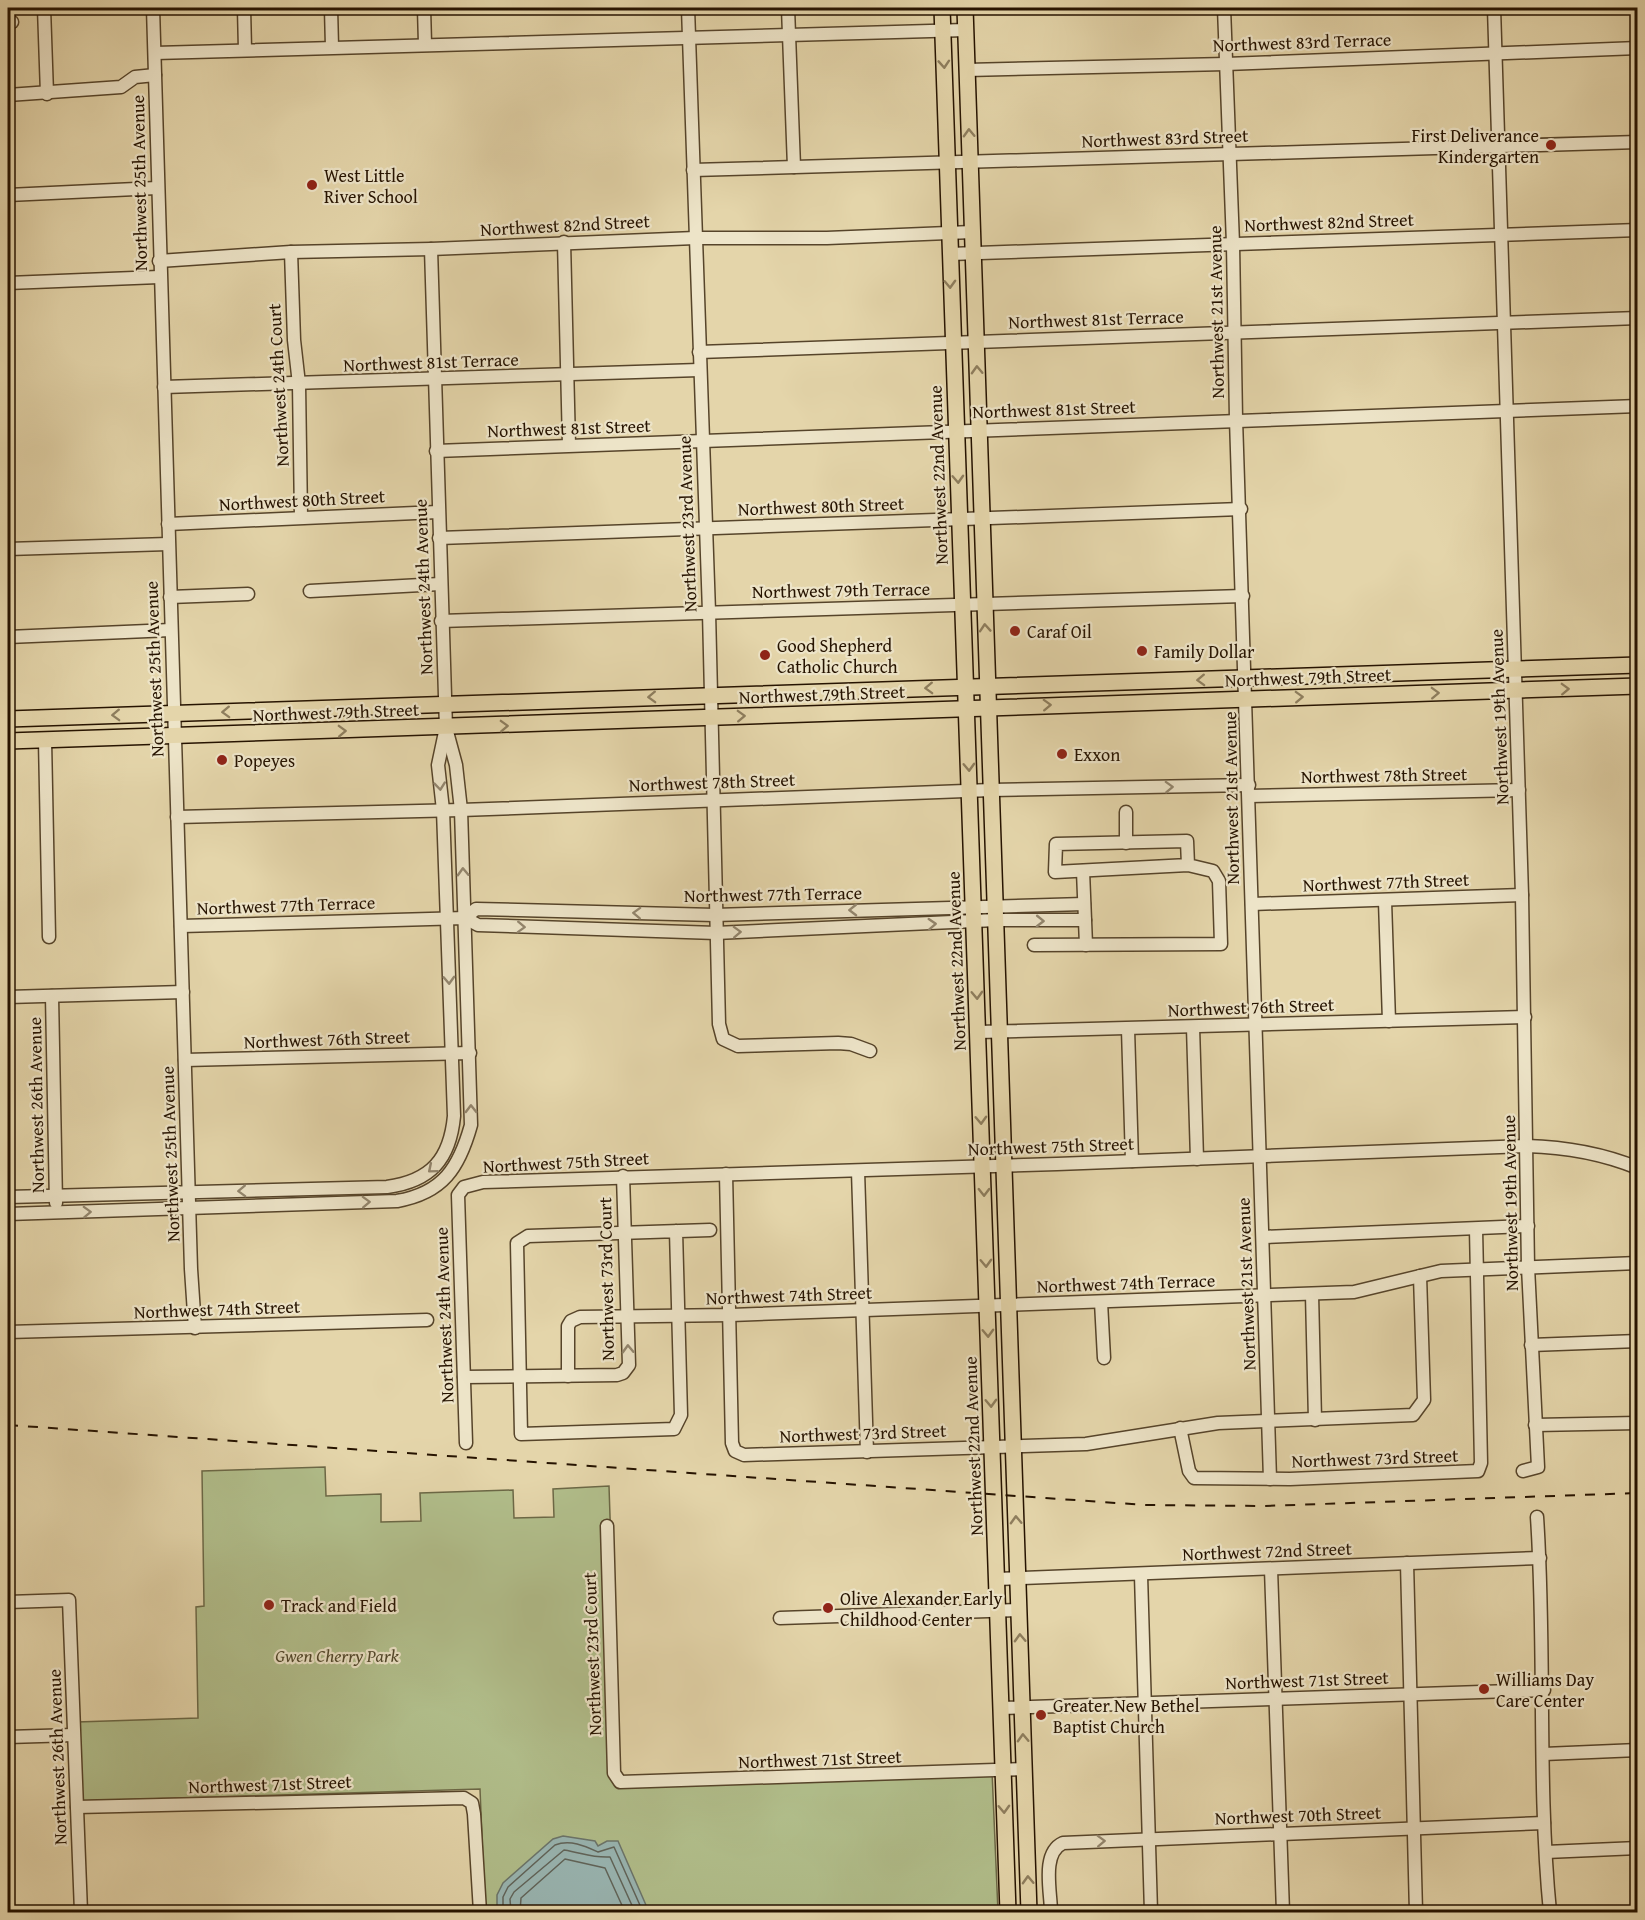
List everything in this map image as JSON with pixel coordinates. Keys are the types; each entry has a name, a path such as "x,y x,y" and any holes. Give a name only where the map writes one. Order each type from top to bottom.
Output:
{"main road":[{"name":"Northwest 22nd Avenue","path":"942,8 1008,1912"},
{"path":"966,8 978,430 1029,1912"},
{"name":"Northwest 79th Street","path":"8,719 1638,665"},
{"path":"1395,672 1395,694"},
{"path":"1103,684 1105,703"},
{"name":"Northwest 79th Street","path":"8,741 1638,686"},
{"path":"791,714 833,706 844,699 850,691"},
{"path":"579,700 580,723"},
{"path":"310,709 311,732"}],"street":[{"path":"44,8 47,94"},
{"name":"Northwest 25th Avenue","path":"153,8 159,277 195,1328"},
{"path":"244,8 245,50"},
{"path":"331,8 332,47"},
{"path":"424,8 425,44"},
{"name":"Northwest 23rd Avenue","path":"688,8 701,441 709,612 719,1024 723,1039 738,1046 851,1044 870,1051"},
{"path":"788,8 794,167"},
{"name":"Northwest 21st Avenue","path":"1224,8 1236,332 1236,420 1241,510 1270,1479"},
{"name":"Northwest 19th Avenue","path":"1494,8 1516,669 1525,1017 1528,1267 1535,1425"},
{"path":"154,53 966,30"},
{"name":"Northwest 83rd Terrace","path":"967,70 1226,64 1638,48"},
{"path":"8,95 122,87 135,77 155,75"},
{"name":"Northwest 83rd Street","path":"693,170 1638,142"},
{"path":"8,195 157,188"},
{"name":"Northwest 82nd Street","path":"950,254 1638,230"},
{"name":"Northwest 82nd Street","path":"159,261 291,252 431,249 564,242 695,238 827,238 972,232"},
{"path":"564,242 569,445"},
{"name":"Northwest 24th Avenue","path":"336,1203 397,1201 426,1193 448,1176 464,1151 471,1125 461,810 456,765 446,728 444,704 431,249"},
{"name":"Northwest 24th Court","path":"291,252 294,340 299,384 301,518"},
{"path":"8,283 159,277"},
{"name":"Northwest 81st Terrace","path":"699,351 1638,318"},
{"name":"Northwest 81st Terrace","path":"164,387 568,376 699,370"},
{"name":"Northwest 81st Street","path":"436,451 1638,406"},
{"name":"Northwest 80th Street","path":"439,538 1241,510"},
{"name":"Northwest 80th Street","path":"168,524 438,512"},
{"path":"8,549 168,544"},
{"path":"310,591 440,584"},
{"path":"170,597 248,594"},
{"name":"Northwest 79th Terrace","path":"441,621 1243,596"},
{"path":"8,636 171,630"},
{"path":"8,1197 335,1189 401,1185 428,1173 439,1163 452,1136 452,1054 443,810 438,765 446,728"},
{"path":"45,740 49,937"},
{"name":"Northwest 78th Street","path":"177,817 461,810 1110,787 1249,790 1519,789"},
{"path":"1126,812 1126,843"},
{"path":"1034,945 1221,944 1219,881 1213,871 1188,865 1055,872 1056,844 1187,841 1188,865"},
{"path":"1083,871 1086,945"},
{"name":"Northwest 77th Street","path":"1252,904 1522,895"},
{"path":"1384,901 1389,1021"},
{"name":"Northwest 77th Terrace","path":"181,926 465,918 478,926 716,933 974,915 1084,904"},
{"name":"Northwest 77th Terrace","path":"465,918 476,909 715,915 974,915"},
{"path":"587,912 587,929"},
{"name":"Northwest 77th Terrace","path":"995,913 1085,920"},
{"path":"668,931 669,914"},
{"path":"8,997 183,992"},
{"name":"Northwest 26th Avenue","path":"52,996 56,1213"},
{"name":"Northwest 76th Street","path":"978,1032 1525,1017"},
{"path":"1193,1027 1197,1159"},
{"path":"1128,1029 1132,1161"},
{"name":"Northwest 76th Street","path":"185,1060 470,1053"},
{"name":"Northwest 75th Street","path":"464,1187 483,1182 623,1176 858,1171 1527,1146 1575,1149 1609,1156 1638,1168"},
{"path":"858,1171 867,1452"},
{"path":"726,1174 731,1315"},
{"name":"Northwest 73rd Court","path":"571,1321 567,1330 568,1376 616,1375 624,1372 629,1365 623,1176"},
{"name":"Northwest 24th Avenue","path":"464,1187 458,1195 466,1443"},
{"path":"8,1214 336,1203 335,1189"},
{"path":"266,1191 267,1205"},
{"path":"120,1195 120,1210"},
{"path":"1263,1237 1528,1227"},
{"path":"1476,1228 1478,1269"},
{"path":"676,1231 681,1415 674,1429 521,1434 517,1243 528,1236 624,1233 676,1231 710,1230"},
{"name":"Northwest 74th Terrace","path":"1008,1305 1354,1292 1441,1271 1638,1263"},
{"name":"Northwest 73rd Street","path":"1180,1428 1189,1471 1194,1478 1290,1479 1478,1471 1481,1463 1478,1269"},
{"name":"Northwest 73rd Street","path":"731,1315 732,1443 735,1451 744,1455 1086,1444 1218,1423 1413,1416 1424,1400 1420,1276"},
{"path":"1312,1294 1316,1420"},
{"path":"1101,1302 1104,1358"},
{"name":"Northwest 74th Street","path":"571,1321 580,1317 731,1315 1008,1305"},
{"name":"Northwest 74th Street","path":"8,1332 426,1320"},
{"path":"1531,1345 1638,1341"},
{"path":"464,1377 568,1376"},
{"path":"1523,1471 1538,1467 1535,1425 1638,1423"},
{"path":"1537,1517 1544,1690 1544,1823 1550,1912"},
{"name":"Northwest 23rd Court","path":"607,1526 614,1773 617,1780"},
{"name":"Northwest 72nd Street","path":"996,1579 1540,1558"},
{"path":"1407,1563 1416,1912"},
{"path":"1271,1569 1283,1912"},
{"path":"1141,1575 1151,1912"},
{"name":"Northwest 26th Avenue","path":"8,1602 69,1600 81,1912"},
{"path":"780,1618 1019,1610"},
{"name":"Northwest 71st Street","path":"1000,1708 1544,1690"},
{"path":"8,1737 73,1735"},
{"path":"1544,1754 1638,1750"},
{"name":"Northwest 71st Street","path":"617,1780 620,1782 703,1780 1024,1769"},
{"name":"Northwest 71st Street","path":"77,1807 464,1798 472,1803 474,1814 480,1912"},
{"name":"Northwest 70th Street","path":"1051,1912 1049,1862 1055,1848 1068,1843 1544,1823"},
{"path":"1546,1852 1638,1848"}],"green space":[{"name":"Gwen Cherry Park","path":"325,1467 326,1496 381,1494 381,1522 421,1521 420,1493 513,1490 514,1518 554,1517 553,1489 609,1486 619,1784 992,1771 998,1912 485,1912 480,1789 79,1801 77,1722 198,1718 196,1607 204,1606 202,1471"}],"water":[{"path":"563,1836 595,1841 598,1846 607,1841 618,1841 649,1912 497,1912 497,1895 503,1883 553,1839"}],"railway":[{"path":"8,1425 1145,1505 1264,1506 1638,1493"}],"place":[{"name":"First Deliverance Kindergarten","path":"1551,145"},
{"name":"West Little River School","path":"312,185"},
{"name":"Caraf Oil","path":"1015,631"},
{"name":"Family Dollar","path":"1142,651"},
{"name":"Good Shepherd Catholic Church","path":"765,655"},
{"name":"Exxon","path":"1062,754"},
{"name":"Popeyes","path":"222,760"},
{"name":"Track and Field","path":"269,1605"},
{"name":"Olive Alexander Early Childhood Center","path":"828,1608"},
{"name":"Williams Day Care Center","path":"1484,1689"},
{"name":"Greater New Bethel Baptist Church","path":"1041,1715"}]}
